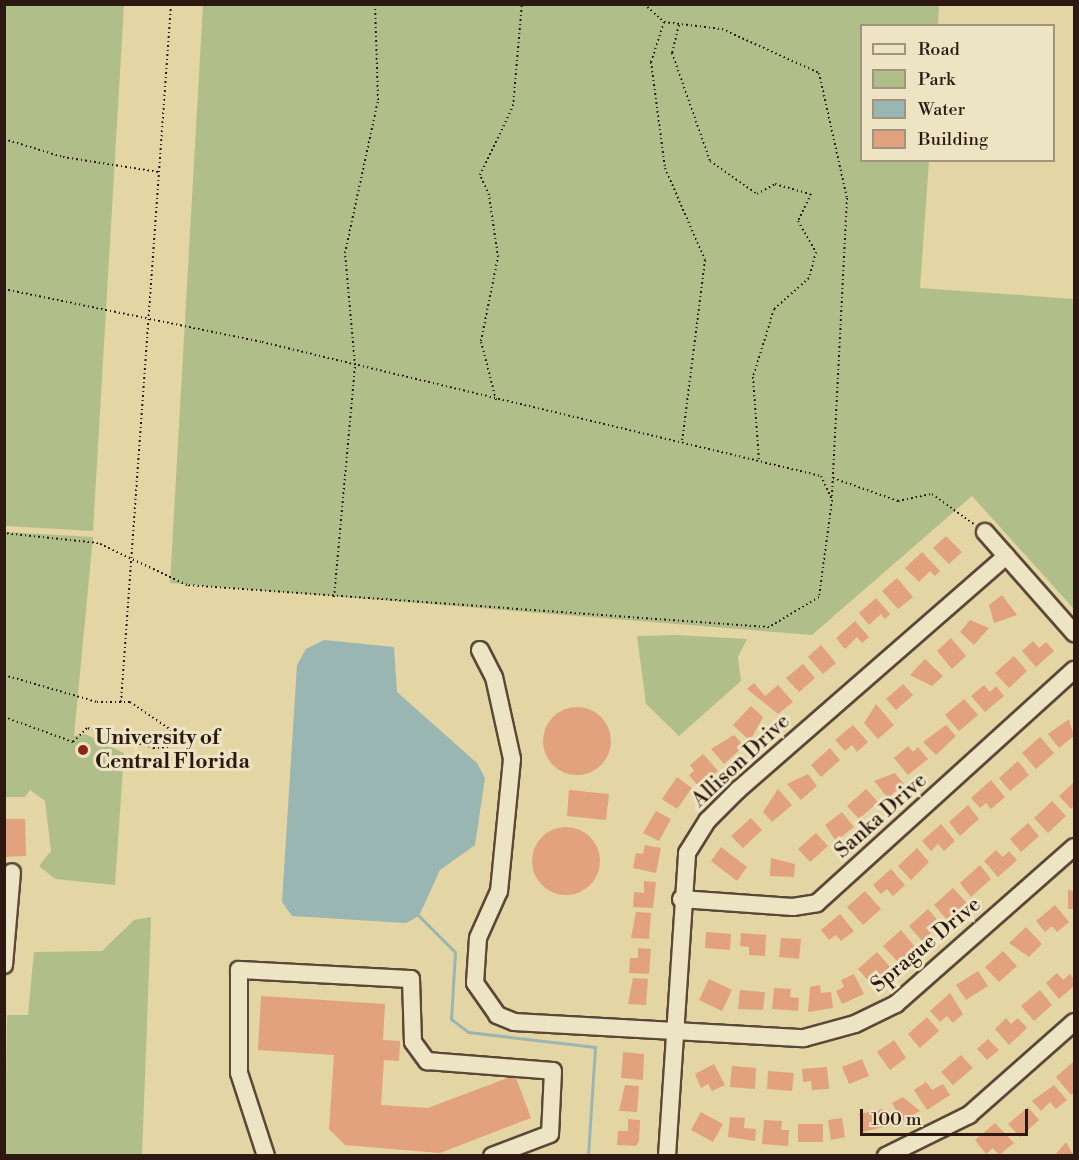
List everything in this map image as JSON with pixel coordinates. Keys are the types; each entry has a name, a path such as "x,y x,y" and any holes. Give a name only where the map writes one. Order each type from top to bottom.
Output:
{"street":[{"path":"985,532 1074,633"},
{"name":"Allison Drive","path":"667,1155 681,899 687,853 708,820 1006,556"},
{"name":"Sprague Drive","path":"480,650 494,677 512,759 503,869 478,938 475,983 497,1015 514,1022 675,1033 804,1038 855,1024 896,1004 1074,847"},
{"name":"Sanka Drive","path":"681,899 793,907 818,903 1074,670"},
{"path":"4,964 12,872"},
{"path":"267,1155 239,1073 239,970 411,979 413,1042 427,1061 553,1071 550,1134 492,1155"},
{"path":"886,1155 969,1115 1074,1022"}],"path":[{"path":"121,702 128,557 171,4"},
{"path":"334,597 355,365 345,253 378,100 375,4"},
{"path":"496,400 481,341 498,257 489,195 480,175 513,106 522,4"},
{"path":"4,533 98,543 187,585 334,597 770,627 819,597 832,500 847,198 819,73 722,29 664,22 644,4"},
{"path":"664,22 651,62 665,168 705,260 682,443"},
{"path":"679,24 672,53 710,161 757,194 776,183 811,194 798,220 816,252 809,278 774,309 753,377 759,461"},
{"path":"4,139 63,157 159,172"},
{"path":"4,289 355,365 821,476 832,500"},
{"path":"833,478 898,501 932,494 985,532"},
{"path":"4,675 97,702 130,702 171,730 168,747 154,748 87,728 73,742 4,717"}],"green space":[{"path":"4,5 124,5 93,531 5,526"},
{"path":"203,5 939,5 938,24 860,24 860,162 929,162 920,288 1074,299 1074,609 972,496 812,635 170,583"},
{"path":"5,532 93,537 74,736 85,734 124,753 115,885 55,879 39,866 51,851 45,801 30,790 25,797 5,797"},
{"path":"677,635 747,639 738,657 741,681 679,736 646,704 637,636"},
{"path":"151,917 142,1155 5,1155 7,1015 28,1015 34,952 102,951 134,920"}],"water":[{"path":"324,640 394,647 397,692 477,763 485,778 475,845 440,870 419,916 406,923 292,916 282,902 297,665 306,649"}],"building":[{"path":"946,536 962,552 949,564 933,548"},
{"path":"922,552 940,571 935,576 930,571 919,582 905,568"},
{"path":"897,578 913,597 898,609 882,591"},
{"path":"1002,595 1017,615 994,623 989,605"},
{"path":"876,598 890,614 885,619 881,614 869,625 859,613"},
{"path":"970,620 989,628 974,645 960,632"},
{"path":"855,621 869,637 862,643 857,637 845,649 836,638"},
{"path":"951,638 966,656 952,669 937,651"},
{"path":"1033,641 1039,648 1046,642 1054,651 1036,667 1022,651"},
{"path":"821,645 836,663 823,674 808,657"},
{"path":"1014,656 1027,671 1009,688 995,673"},
{"path":"925,659 943,676 932,686 910,675"},
{"path":"803,664 815,678 799,692 786,678"},
{"path":"754,683 765,696 778,685 793,702 778,714 747,689"},
{"path":"903,684 913,695 896,710 886,699"},
{"path":"984,685 990,692 996,686 1004,696 985,712 971,696"},
{"path":"964,699 978,715 959,731 945,715"},
{"path":"876,704 894,725 878,739 864,723"},
{"path":"751,706 763,717 750,741 733,725"},
{"path":"577,707 590,710 601,717 608,728 611,741 608,754 601,765 590,772 577,775 564,772 553,765 546,754 543,741 546,728 553,717 564,710"},
{"path":"1069,719 1074,736 1059,748 1048,734"},
{"path":"853,725 868,742 857,752 852,745 845,751 835,740"},
{"path":"946,725 956,736 936,755 923,742"},
{"path":"734,735 744,746 724,764 711,749"},
{"path":"1040,737 1054,753 1036,769 1022,753"},
{"path":"908,746 913,752 918,747 928,759 908,775 894,758"},
{"path":"830,748 840,760 821,777 811,765"},
{"path":"703,754 718,771 699,787 689,775 694,771 690,765"},
{"path":"1018,761 1029,775 1010,791 999,778"},
{"path":"895,773 904,784 888,798 874,781"},
{"path":"808,774 817,786 801,800 787,784"},
{"path":"677,777 692,788 677,809 662,799"},
{"path":"991,780 1005,797 991,809 986,803 980,808 971,798"},
{"path":"1074,782 1074,806 1071,809 1059,796"},
{"path":"778,789 792,805 772,822 763,812"},
{"path":"866,789 878,802 859,819 847,806"},
{"path":"569,790 609,794 606,820 567,816"},
{"path":"1052,801 1066,816 1048,833 1034,818"},
{"path":"968,805 979,819 960,836 949,822"},
{"path":"656,811 671,819 659,841 643,833"},
{"path":"842,812 854,827 836,841 825,825"},
{"path":"751,818 762,830 743,848 731,836"},
{"path":"4,819 25,819 26,856 4,857"},
{"path":"1028,823 1039,836 1021,852 1010,839"},
{"path":"941,824 955,841 944,851 938,844 931,851 922,841"},
{"path":"566,827 579,830 590,837 597,848 600,861 597,874 590,885 579,892 566,895 553,892 542,885 535,874 532,861 535,848 542,837 553,830"},
{"path":"816,833 828,846 810,862 798,849"},
{"path":"645,845 661,848 656,873 633,868 636,853 643,854"},
{"path":"721,847 747,867 737,881 711,861"},
{"path":"917,848 929,862 911,880 898,866"},
{"path":"996,850 1003,857 1009,851 1017,860 998,877 984,861"},
{"path":"771,858 795,864 794,877 770,876"},
{"path":"980,865 991,879 971,897 960,883"},
{"path":"891,869 905,885 893,896 887,889 881,894 873,885"},
{"path":"644,881 656,882 653,908 633,907 634,892 644,893"},
{"path":"953,888 968,904 948,921 934,905"},
{"path":"1068,890 1074,891 1074,909 1068,909"},
{"path":"865,891 881,909 863,925 847,907"},
{"path":"1055,905 1069,922 1057,932 1052,926 1045,932 1036,921"},
{"path":"928,909 941,924 922,941 909,926"},
{"path":"636,912 651,913 649,939 631,938"},
{"path":"840,914 854,931 841,941 836,935 829,940 821,930"},
{"path":"1026,927 1042,944 1029,957 1009,943"},
{"path":"901,930 916,948 899,963 883,946"},
{"path":"706,932 731,934 730,950 705,948"},
{"path":"741,933 766,935 765,956 749,955 749,947 740,946"},
{"path":"781,938 801,939 799,959 779,957"},
{"path":"638,948 651,949 649,974 629,973 630,958 638,958"},
{"path":"1003,951 1017,966 999,982 985,967"},
{"path":"877,952 890,967 871,984 858,969"},
{"path":"978,971 988,986 966,1000 956,985"},
{"path":"1057,973 1063,980 1070,974 1074,979 1074,986 1059,999 1046,983"},
{"path":"854,974 864,994 842,1004 836,991 844,987 841,980"},
{"path":"633,978 648,979 646,1005 628,1004"},
{"path":"709,979 732,990 722,1011 699,1000"},
{"path":"820,985 821,993 831,992 833,1008 808,1012 810,987"},
{"path":"774,988 791,989 790,997 799,998 798,1011 772,1009"},
{"path":"740,990 765,992 763,1010 738,1009"},
{"path":"1040,990 1052,1005 1034,1021 1021,1006"},
{"path":"950,993 963,1014 953,1023 947,1016 940,1022 930,1011"},
{"path":"261,996 385,1004 383,1040 400,1041 399,1061 384,1060 381,1105 428,1108 515,1075 531,1118 440,1153 345,1145 329,1129 334,1055 258,1050"},
{"path":"927,1017 939,1031 920,1048 908,1034"},
{"path":"1006,1018 1011,1024 1018,1018 1027,1028 1009,1045 995,1029"},
{"path":"988,1039 999,1050 987,1060 977,1049"},
{"path":"894,1040 906,1058 890,1070 877,1052"},
{"path":"623,1052 644,1054 643,1080 621,1078"},
{"path":"961,1055 973,1068 953,1085 941,1072"},
{"path":"862,1059 869,1076 849,1084 842,1067"},
{"path":"1074,1061 1074,1093 1071,1095 1056,1077"},
{"path":"714,1064 725,1085 712,1091 708,1084 701,1088 695,1074"},
{"path":"732,1066 756,1068 755,1089 730,1087"},
{"path":"827,1067 829,1089 812,1090 811,1081 803,1082 802,1069"},
{"path":"768,1071 794,1073 792,1091 767,1089"},
{"path":"926,1082 932,1090 943,1084 950,1095 927,1110 914,1090"},
{"path":"625,1085 639,1086 637,1112 619,1111"},
{"path":"1054,1085 1067,1100 1056,1109 1050,1102 1041,1111 1032,1101"},
{"path":"903,1097 920,1111 902,1121 892,1103"},
{"path":"1028,1107 1039,1120 1020,1137 1008,1124"},
{"path":"883,1109 888,1126 863,1132 859,1114"},
{"path":"701,1112 723,1124 713,1142 691,1130"},
{"path":"730,1117 745,1118 744,1128 756,1129 755,1141 728,1137"},
{"path":"842,1118 845,1137 831,1140 828,1120"},
{"path":"628,1119 640,1120 639,1141 636,1146 617,1145 618,1131 628,1131"},
{"path":"764,1120 782,1121 781,1130 789,1130 788,1146 762,1144"},
{"path":"995,1123 1014,1143 999,1155 993,1148 986,1154 975,1140"},
{"path":"798,1124 823,1124 823,1142 798,1142"},
{"path":"1066,1142 1074,1156 1054,1156"}],"waterway":[{"path":"419,916 455,952 451,1019 468,1032 595,1047 588,1156"}],"place":[{"name":"University of Central Florida","path":"83,750"}]}
